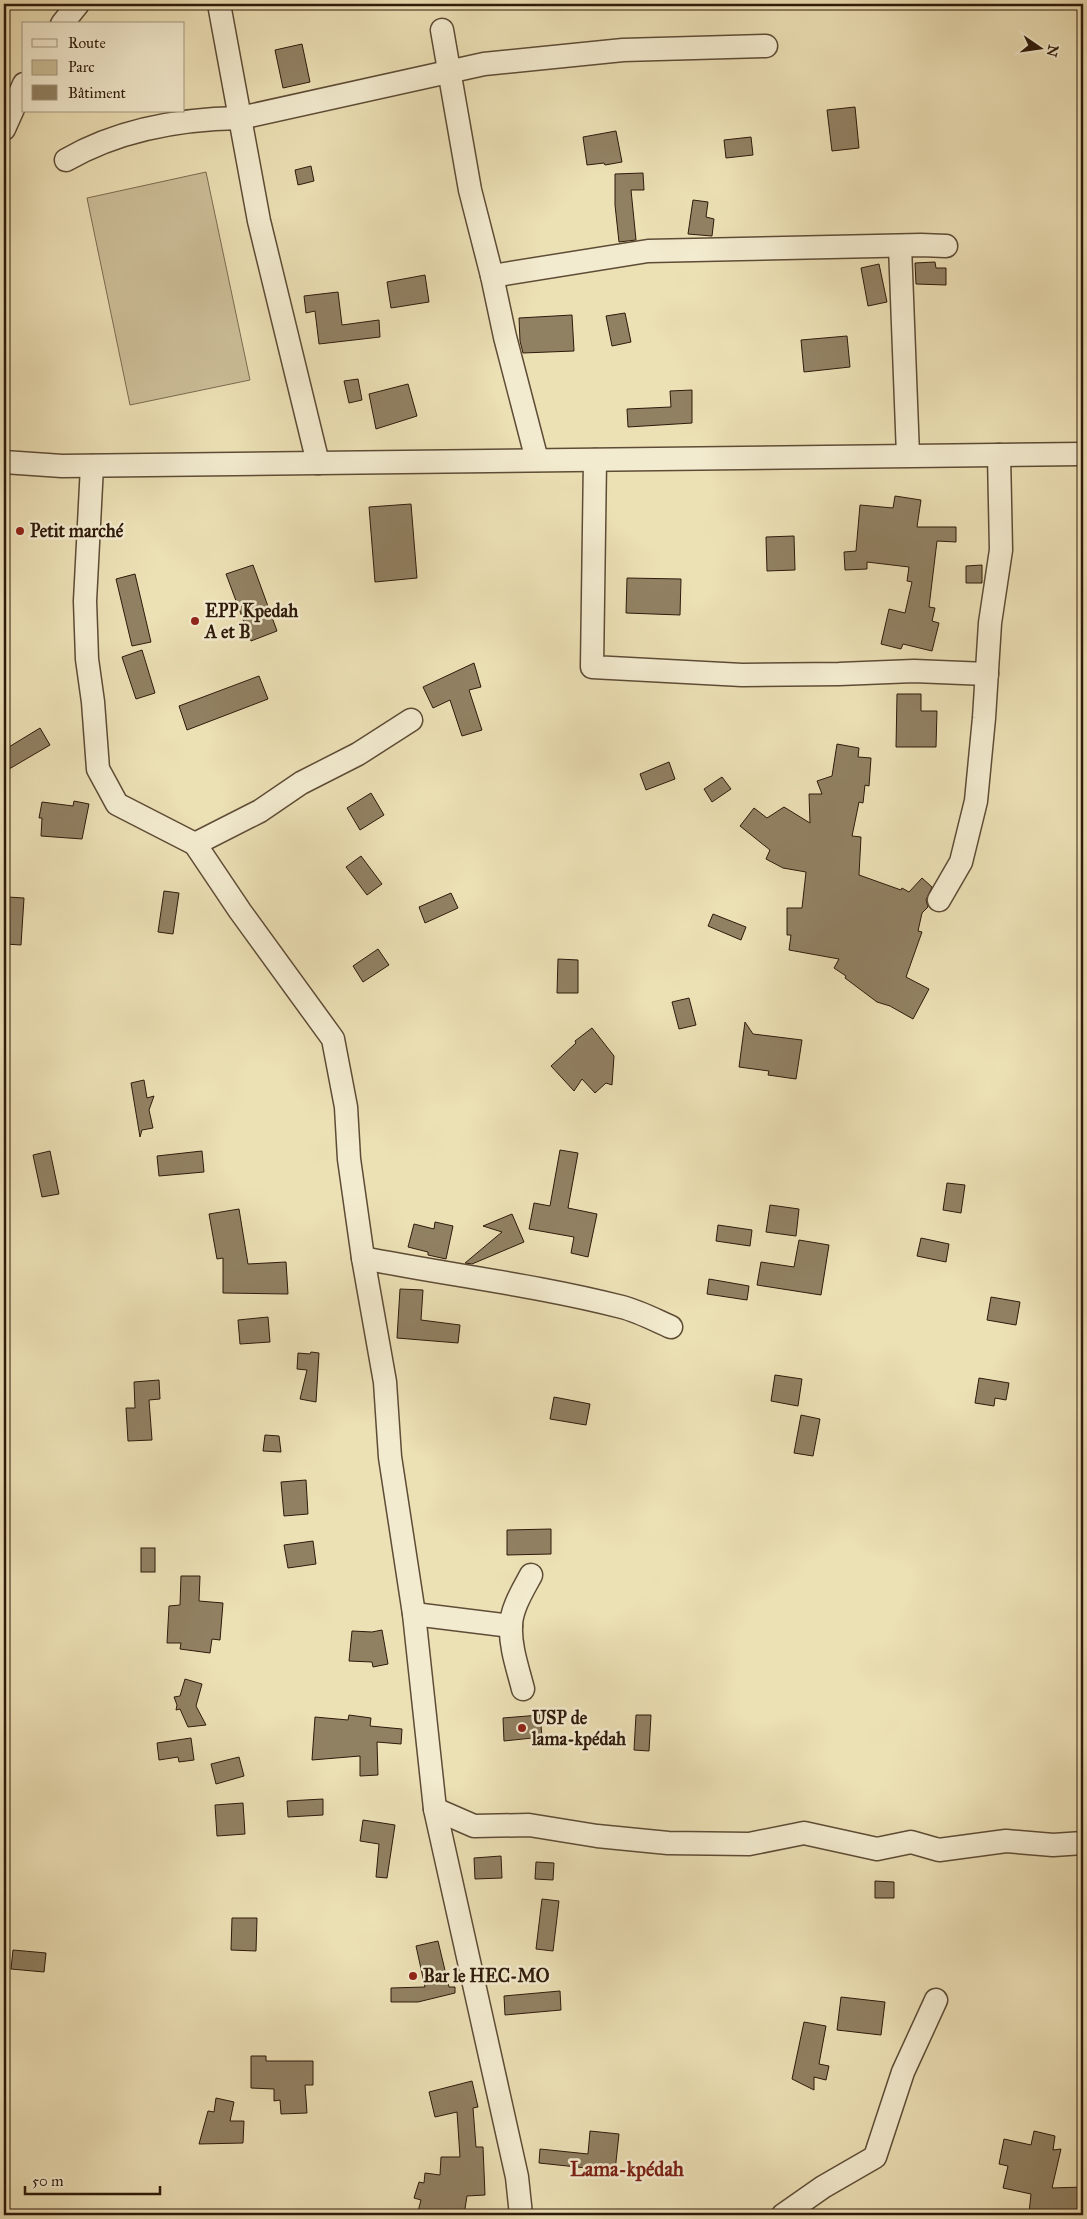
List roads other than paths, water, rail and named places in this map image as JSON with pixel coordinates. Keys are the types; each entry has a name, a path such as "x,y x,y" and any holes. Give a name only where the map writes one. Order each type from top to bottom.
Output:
{"street":[{"path":"64,22 78,4"},
{"path":"219,4 259,221 318,463"},
{"path":"442,30 470,190 537,460"},
{"path":"66,160 91,146 161,125 208,118 240,118 336,96 449,74 484,64 623,50 766,46"},
{"path":"4,129 22,88"},
{"path":"900,246 908,455"},
{"path":"492,276 648,252 946,246"},
{"path":"4,462 92,466 1083,454"},
{"path":"939,900 961,862 976,801 990,623 1001,550 999,455"},
{"path":"595,460 592,667 742,674 839,674 914,671 987,674"},
{"path":"92,466 85,601 87,659 93,702 98,769 117,804 195,844 240,911 333,1039 346,1107 349,1159 363,1258 385,1382 390,1457 414,1614 435,1809 517,2177 521,2215"},
{"path":"195,844 260,812 302,784 358,754 411,720"},
{"path":"363,1258 424,1270 483,1278 623,1307 671,1327"},
{"path":"523,1689 515,1659 511,1626 519,1599 531,1575"},
{"path":"414,1614 511,1626"},
{"path":"435,1809 474,1826 529,1825 668,1844 749,1844 804,1833 877,1849 911,1842 938,1850 1006,1841 1053,1845 1083,1843"},
{"path":"784,2215 823,2187 875,2157 903,2072 936,2000"}],"place":[{"name":"Petit marché","path":"20,531"},
{"name":"EPP Kpedah A et B","path":"195,621"},
{"name":"USP de lama-kpédah","path":"522,1728"},
{"name":"Bar le HEC-MO","path":"413,1976"}],"district":[{"name":"Lama-kpédah","path":"627,2169"}]}
